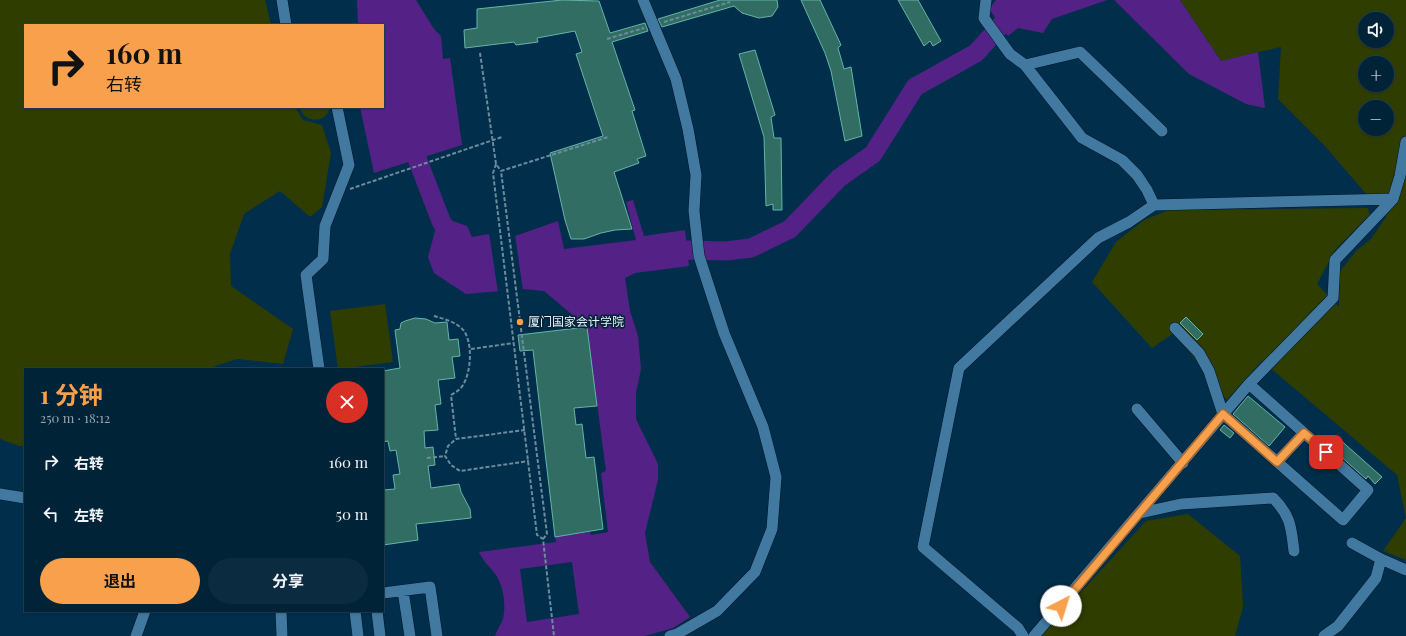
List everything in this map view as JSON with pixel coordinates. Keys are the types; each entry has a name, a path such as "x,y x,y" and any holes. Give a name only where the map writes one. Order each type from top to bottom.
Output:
{"street":[{"path":"282,0 286,24"},
{"path":"643,0 676,79 688,129 696,176 694,211 699,256 724,332 763,427 776,477 772,529 755,572 717,612 677,634 670,636"},
{"path":"986,0 984,18 1010,54 1025,65 1082,138 1122,160 1137,175 1147,190 1154,205"},
{"path":"1025,65 1080,52 1162,131"},
{"path":"319,368 306,276 323,259 325,226 349,165 337,108"},
{"path":"1034,636 1263,368 1333,298 1335,260 1393,199 1400,176 1406,142"},
{"path":"1023,636 1018,628 923,547 959,368 1098,238 1129,222 1154,205 1393,199"},
{"path":"1175,328 1199,353 1208,371 1223,414 1342,520 1368,490 1249,384"},
{"path":"1137,409 1183,463"},
{"path":"1277,462 1304,433"},
{"path":"0,494 24,498"},
{"path":"1140,513 1181,504 1273,498 1283,508 1291,527 1294,551"},
{"path":"1352,543 1381,559 1406,570"},
{"path":"1324,636 1338,626 1376,578 1381,559"},
{"path":"384,593 430,587 437,636"},
{"path":"403,591 410,636"},
{"path":"136,636 145,612"},
{"path":"281,612 282,636"},
{"path":"355,612 358,636"},
{"path":"377,612 380,636"}],"path":[{"path":"659,24 730,2"},
{"path":"607,39 645,28"},
{"path":"480,53 496,164 501,171 547,534 543,539 554,636"},
{"path":"364,184 502,137"},
{"path":"501,171 608,137"},
{"path":"496,164 493,173 537,535 543,539"},
{"path":"434,316 453,322 459,326 465,332 471,349 468,374 463,385 458,391 451,395 456,440"},
{"path":"471,349 514,343"},
{"path":"445,456 448,446 456,440 525,430"},
{"path":"445,456 451,465 460,471 529,461"},
{"path":"427,458 445,456"}],"green space":[{"path":"0,0 265,0 271,24 24,24 24,108 296,108 303,120 322,125 331,153 322,207 310,217 280,191 244,214 230,254 231,286 293,329 283,364 237,359 209,368 24,368 24,446 19,446 0,439"},
{"path":"1180,0 1406,0 1406,518 1397,475 1262,361 1227,400 1174,333 1152,348 1092,282 1116,242 1144,220 1169,210 1368,208 1370,215 1335,250 1317,284 1339,307 1338,274 1356,251 1371,239 1386,217 1324,145 1278,99 1281,47 1221,61"},
{"path":"300,108 330,108 328,113 324,117 315,120 306,117 302,113"},
{"path":"385,304 393,362 338,368 330,311"},
{"path":"1188,514 1240,556 1243,607 1235,636 1041,636 1146,521"},
{"path":"1406,518 1406,560 1383,551"}],"shaded area":[{"path":"357,0 416,0 434,29 441,36 443,59 450,58 462,145 374,173 360,108 384,108 384,24 358,24"},
{"path":"996,0 1107,0 1052,19 1043,33 1018,28 1008,36 989,9"},
{"path":"1114,0 1180,0 1221,61 1258,52 1265,108 1246,104 1189,74"},
{"path":"633,200 644,236 685,230 689,266 635,273 625,278 630,311 638,336 641,369 636,393 636,419 658,464 658,480 645,533 650,562 690,617 673,628 645,636 495,636 503,619 504,597 499,580 479,552 556,542 555,537 590,532 591,535 608,532 601,473 606,471 587,327 544,291 524,289 466,294 434,273 428,257 435,231 447,219 467,226 472,237 489,234 492,244 558,221 564,249 636,240 626,202","holes":["572,562 579,614 527,622 520,569"]}],"pier":[{"path":"489,232 493,241 515,234 523,291 498,293"}],"building":[{"path":"562,0 599,1 610,33 645,23 648,31 612,42 635,110 632,111 646,156 637,159 639,163 614,172 632,229 615,230 584,239 571,239 565,220 550,153 603,136 576,54 582,52 575,31 537,38 538,42 516,45 514,42 465,48 464,30 477,28 477,9"},
{"path":"720,0 777,0 778,7 772,16 759,18 742,13 734,6 662,27 658,19"},
{"path":"801,0 820,0 841,45 838,48 844,69 851,67 862,136 845,141 831,71 825,53"},
{"path":"898,0 918,0 941,41 933,46 930,41 924,46"},
{"path":"755,50 775,115 771,117 774,138 781,138 782,210 773,210 773,204 766,206 764,137 739,54"},
{"path":"1186,317 1203,334 1197,340 1180,323"},
{"path":"415,318 426,319 435,323 447,322 449,340 458,339 460,356 452,357 455,378 438,380 441,404 435,405 438,430 424,431 425,448 433,447 435,465 428,466 431,488 459,484 461,492 470,509 471,518 416,524 418,540 384,545 384,490 395,489 393,475 400,474 396,450 390,451 388,441 384,442 384,371 400,368 395,330 400,329 401,323"},
{"path":"587,327 597,406 574,408 576,425 582,424 586,458 594,457 603,529 555,537 533,350 520,351 518,335"},
{"path":"1248,396 1285,427 1269,446 1233,414"},
{"path":"1224,425 1234,433 1230,438 1220,430"},
{"path":"1337,437 1382,477 1375,484 1368,476 1366,479 1329,446"}],"waterway":[{"path":"662,251 726,251 751,248 790,229 839,178 873,154 915,87 976,53 1001,25"},
{"path":"408,135 441,221 456,246"}],"place":[{"name":"厦门国家会计学院","path":"520,322"}],"route":[{"path":"1061,606 1223,414 1277,462 1304,433 1326,452"}]}
